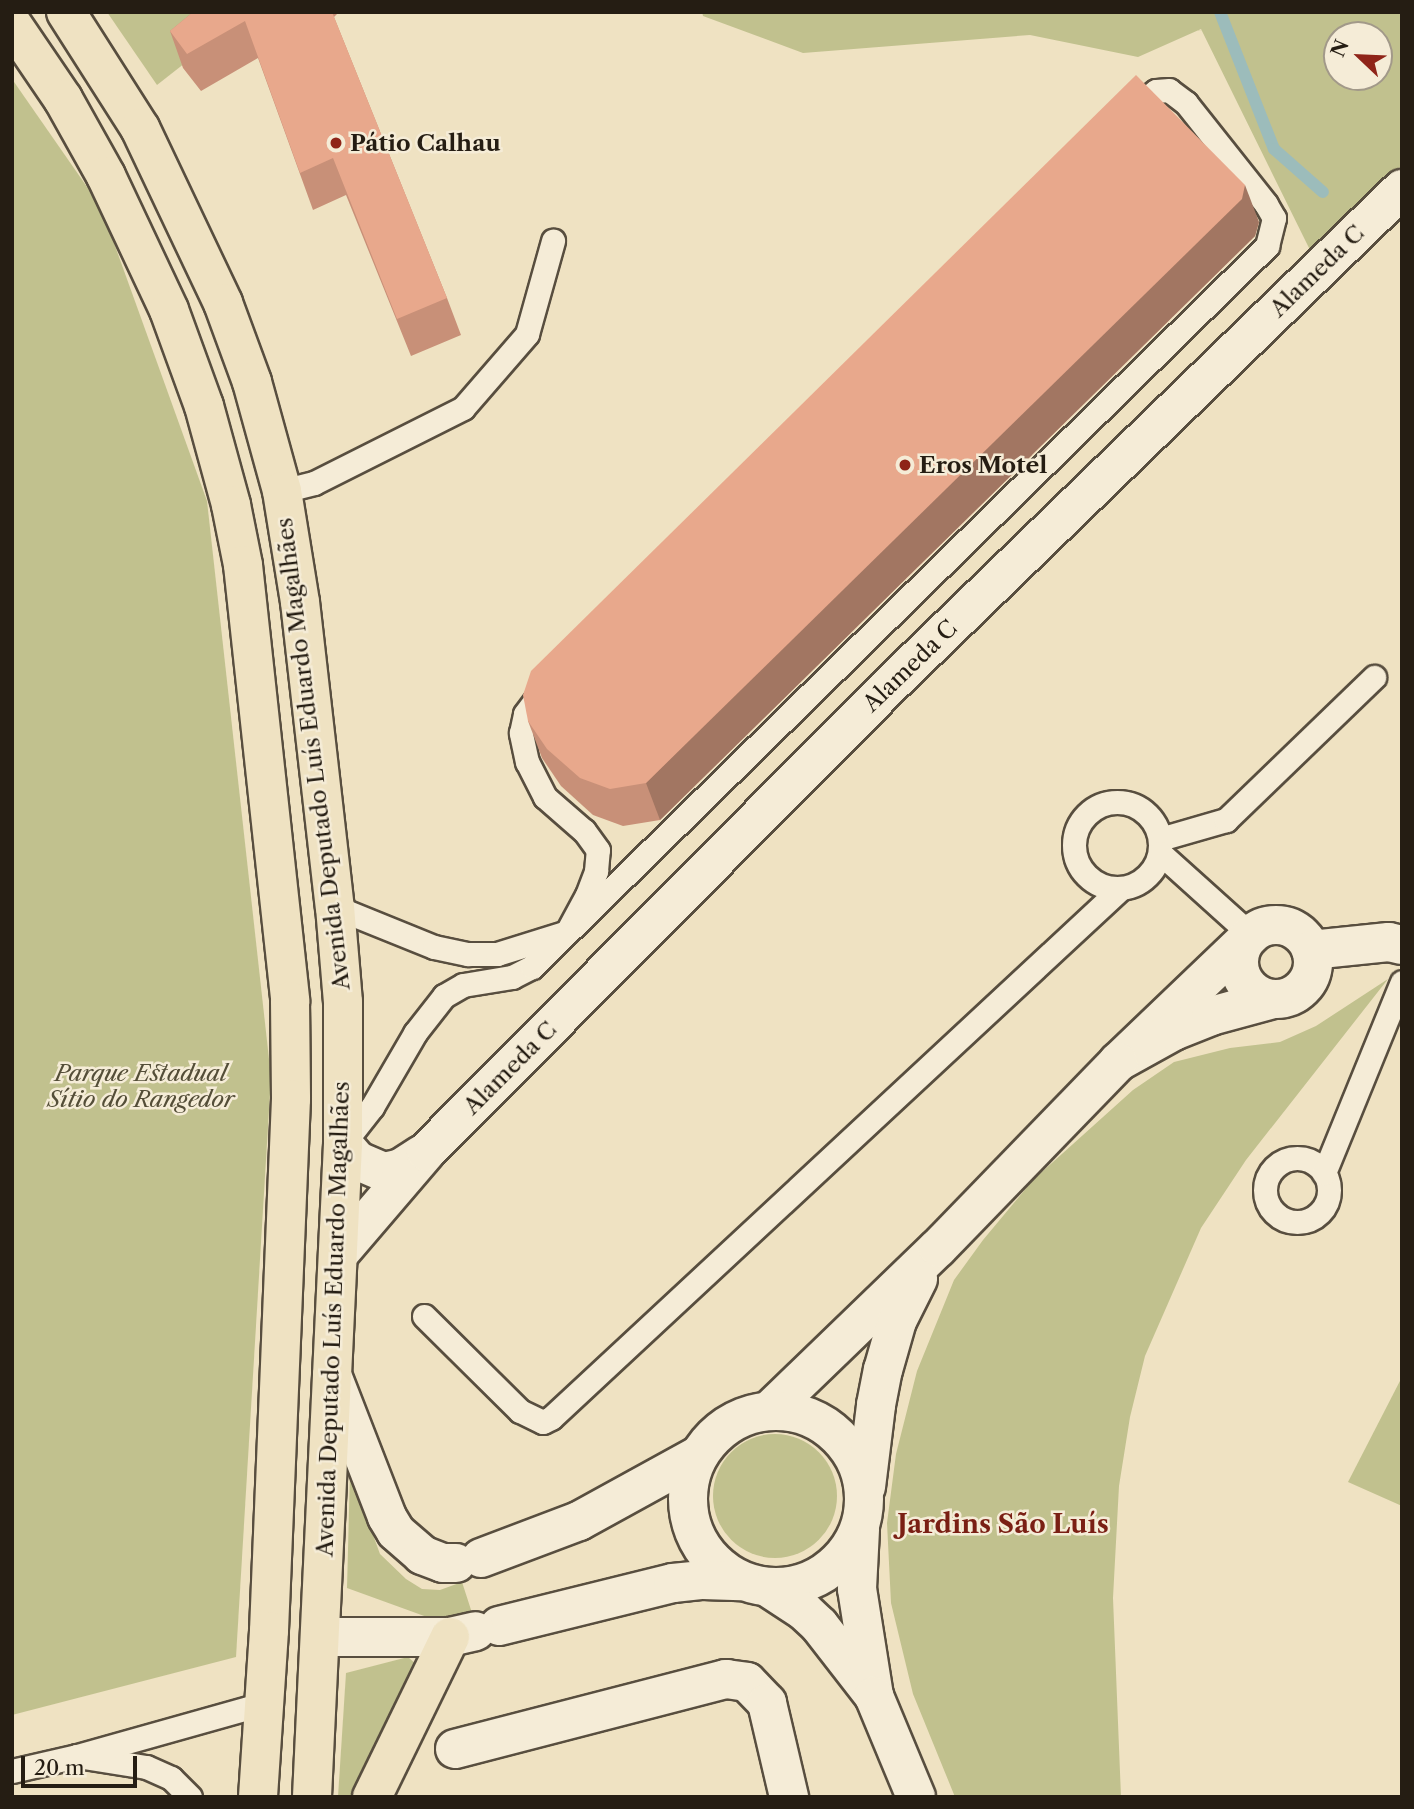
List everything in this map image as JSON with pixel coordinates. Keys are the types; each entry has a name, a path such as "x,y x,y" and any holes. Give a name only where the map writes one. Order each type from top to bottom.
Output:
{"main road":[{"name":"Avenida Deputado Luís Eduardo Magalhães","path":"66,12 140,128 223,303 252,382 282,491 300,602 335,907 343,1002 343,1144 312,1797"},
{"name":"Avenida Deputado Luís Eduardo Magalhães","path":"12,24 63,99 106,176 169,310 204,406 231,505 243,565 290,1001 290,1099 266,1703 258,1797"},
{"path":"372,1797 475,1632"}],"street":[{"name":"Alameda C","path":"338,1255 426,1152 890,685 1402,189"},
{"path":"770,1410 938,1248 1118,1062 1251,935 1273,925 1285,926 1296,932 1311,950 1311,974 1297,993 1211,1016 1174,1031 1118,1062"},
{"path":"1251,935 1244,945 1240,969 1251,990 1273,999"},
{"path":"1311,950 1389,942 1402,945"},
{"name":"Alameda C","path":"343,1144 358,1161 384,1172 401,1168 426,1152"},
{"path":"873,1696 857,1589 876,1405 897,1321 938,1248"},
{"path":"332,1375 387,1517 396,1532 422,1555 443,1563 468,1561 579,1521 699,1455"},
{"path":"320,1637 475,1632 673,1583 703,1580 755,1585 799,1585 825,1574 846,1553 863,1514 860,1470 846,1445 826,1425 799,1413 770,1410 742,1417 717,1433 699,1455 688,1484 688,1513 698,1542 716,1565 755,1585 804,1611 819,1625 873,1696 916,1797"},
{"path":"455,1749 726,1679 747,1682 767,1703 789,1797"}],"lane":[{"path":"343,1144 372,1107 415,1033 443,996 463,985 512,976 532,967 1267,246 1274,218 1266,204 1186,103 1169,90 1156,90 1120,121"},
{"path":"282,491 314,483 463,408 527,334 553,241"},
{"path":"335,907 434,947 468,954 497,954 567,932 587,895 596,871 598,850 584,831 545,797 527,762 521,733 532,701 562,671"},
{"path":"1160,846 1226,820 1374,677"},
{"path":"1110,802 1124,802 1148,814 1156,825 1160,846 1147,877 1135,886 1120,889 1106,888 1082,871 1075,857 1074,843 1077,828 1085,816 1110,802"},
{"path":"1160,846 1251,935"},
{"path":"424,1316 520,1411 543,1422 551,1418 1120,889"},
{"path":"1324,1172 1402,982"},
{"path":"12,1771 77,1756 266,1703"},
{"path":"77,1756 146,1767 170,1778 190,1797"}],"green space":[{"path":"107,12 250,12 157,85"},
{"path":"702,12 1402,12 1402,165 1310,250 1201,29 1138,57 1030,35 803,53 703,16"},
{"name":"Parque Estadual Sítio do Rangedor","path":"12,79 101,207 207,501 271,1077 236,1657 12,1715"},
{"path":"1388,979 1246,1160 1201,1228 1145,1356 1130,1417 1119,1486 1113,1598 1121,1797 955,1797 913,1694 891,1603 887,1523 896,1454 917,1371 954,1280 1033,1180 1133,1090 1174,1062 1230,1048 1280,1042 1316,1026"},
{"path":"1402,1377 1402,1506 1348,1482"},
{"path":"775,1434 799,1438 819,1452 833,1472 837,1496 833,1520 819,1540 799,1554 775,1558 751,1554 731,1540 717,1520 713,1496 717,1472 731,1452 751,1438"},
{"path":"350,1472 380,1554 406,1579 422,1589 440,1590 462,1582 473,1616 438,1621 347,1588"},
{"path":"408,1657 417,1665 362,1797 338,1797 346,1673"}],"building":[{"name":"Pátio Calhau","path":"193,12 332,12 447,298 397,319 333,158 300,173 245,21 187,54 170,31"},
{"name":"Eros Motel","path":"1136,75 1245,185 1242,199 646,783 610,789 580,778 547,749 528,721 523,695 531,671"}],"waterway":[{"path":"1220,12 1274,149 1323,192"}],"place":[{"name":"Pátio Calhau","path":"336,143"},
{"name":"Eros Motel","path":"905,465"}],"district":[{"name":"Jardins São Luís","path":"1003,1525"}]}
